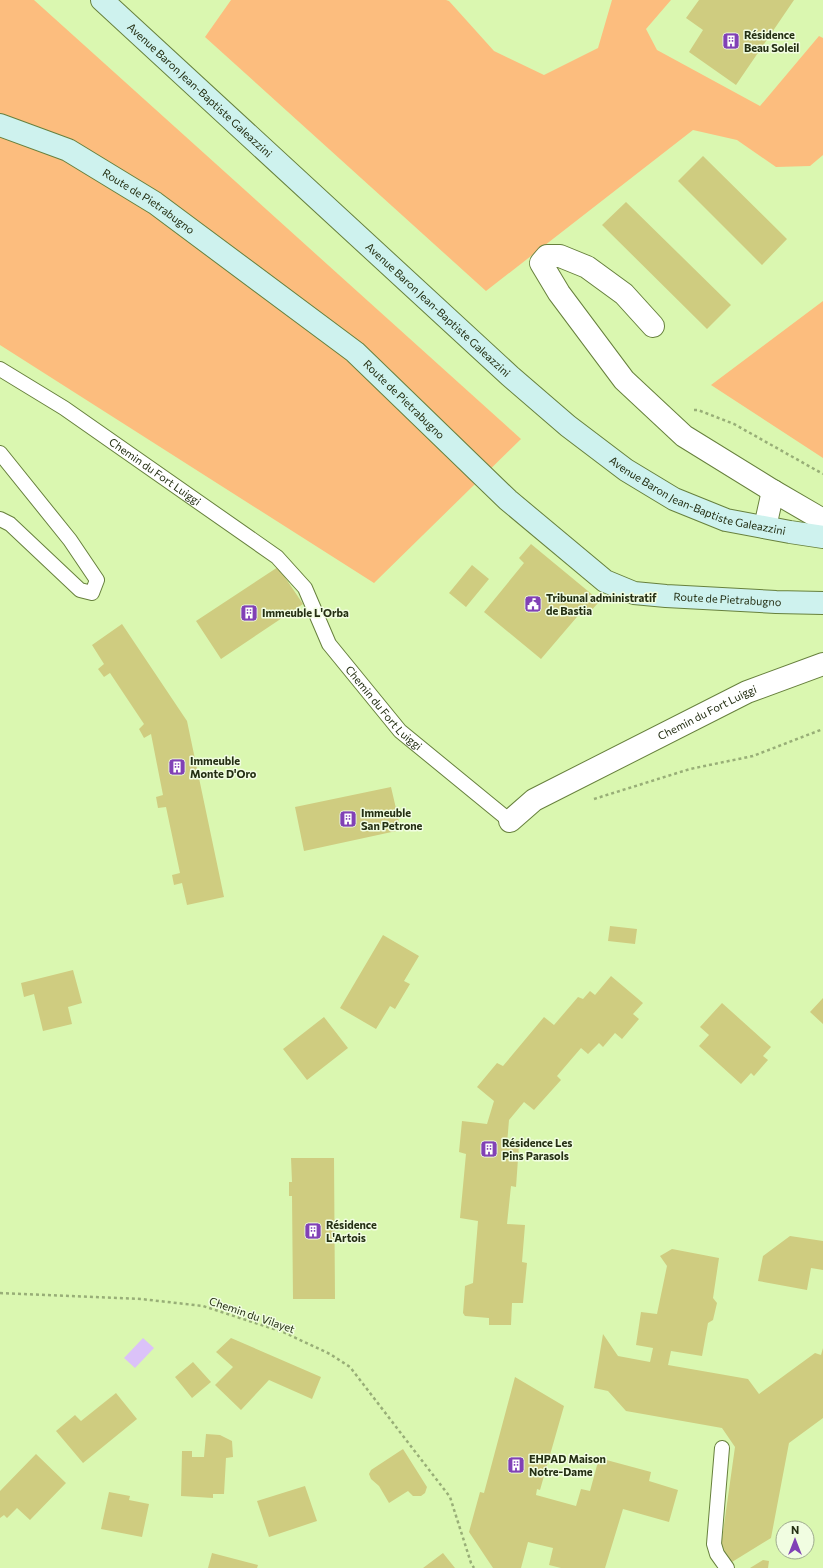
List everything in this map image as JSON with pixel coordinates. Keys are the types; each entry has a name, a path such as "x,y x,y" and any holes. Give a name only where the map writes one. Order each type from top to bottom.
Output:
{"main road":[{"name":"Avenue Baron Jean-Baptiste Galeazzini","path":"102,0 492,360 568,426 626,470 674,499 726,520 823,537"},
{"name":"Route de Pietrabugno","path":"0,126 68,150 155,204 349,347 508,500 605,581 634,592 666,596 823,603"}],"street":[{"path":"653,326 624,294 587,267 560,256 547,256 542,263 558,293 624,380 684,436 823,520"},
{"path":"765,527 773,491"},
{"name":"Chemin du Fort Luiggi","path":"510,821 534,800 747,692 823,664"}],"lane":[{"name":"Chemin du Fort Luiggi","path":"0,369 64,408 277,557 305,588 329,644 400,731 510,821"},
{"path":"0,453 70,540 97,580 92,592 80,590 10,524 0,519"},
{"path":"722,1448 714,1544 717,1554 727,1568"}],"path":[{"path":"659,412 698,410 734,424 823,474"},
{"path":"590,799 598,799 690,768 753,756 823,729"},
{"name":"Chemin du Vilayet","path":"0,1293 141,1299 204,1306 283,1332 330,1354 350,1368 450,1497 471,1563 474,1568"}],"shaded area":[{"path":"0,0 34,0 521,439 374,583 0,345"},
{"path":"231,0 446,0 449,1 494,51 544,75 598,48 612,0 671,0 646,29 657,50 760,106 819,36 823,38 823,155 810,166 776,167 737,140 693,130 486,291 205,37"},
{"path":"823,301 823,458 711,385"},
{"path":"143,1338 154,1348 135,1368 124,1358"}],"building":[{"name":"Résidence Beau Soleil","path":"699,0 794,0 736,85 689,52 703,30 686,18"},
{"path":"703,156 787,239 762,265 678,181"},
{"path":"626,202 731,305 707,329 602,225"},
{"path":"531,544 600,601 587,615 582,611 541,659 484,612 524,563 519,558"},
{"path":"472,565 489,579 466,607 449,593"},
{"name":"Immeuble L'Orba","path":"278,567 303,604 221,659 196,621"},
{"name":"Immeuble Monte D'Oro","path":"122,624 187,721 224,897 187,905 182,883 174,885 172,875 180,873 166,807 158,808 156,797 163,795 151,734 144,738 139,729 144,724 110,673 104,677 98,669 104,664 92,645"},
{"name":"Immeuble San Petrone","path":"391,787 401,830 304,851 295,807"},
{"path":"610,926 637,929 635,944 608,941"},
{"path":"383,935 419,956 404,981 410,984 395,1009 390,1006 376,1029 340,1008"},
{"path":"73,970 82,1003 68,1007 72,1024 43,1031 34,994 24,997 21,983"},
{"name":"Résidence Les Pins Parasols","path":"611,976 643,1003 633,1014 639,1019 622,1039 615,1033 603,1047 599,1043 588,1054 581,1048 557,1076 561,1080 534,1110 524,1102 509,1120 507,1144 519,1145 516,1187 511,1186 507,1224 525,1225 522,1262 527,1263 523,1303 512,1303 511,1325 489,1325 489,1318 465,1316 463,1313 465,1286 473,1283 478,1221 460,1218 466,1154 459,1152 462,1121 487,1124 494,1101 477,1087 497,1063 503,1066 544,1017 554,1025 578,997 583,999 590,991 595,995"},
{"path":"823,998 823,1024 810,1012"},
{"path":"722,1003 771,1047 763,1056 768,1060 754,1076 751,1073 741,1084 699,1046 709,1035 700,1027"},
{"path":"324,1017 348,1048 307,1080 283,1049"},
{"name":"Résidence L'Artois","path":"291,1158 334,1158 335,1299 293,1299 292,1196 289,1196 289,1182 292,1182"},
{"path":"790,1236 823,1241 823,1270 811,1268 807,1290 758,1281 763,1256"},
{"path":"672,1249 719,1258 713,1298 717,1303 713,1320 708,1323 702,1356 671,1351 668,1365 748,1379 759,1394 815,1353 821,1355 823,1348 823,1418 789,1443 771,1538 732,1562 721,1546 735,1447 722,1428 626,1411 608,1391 594,1388 603,1334 618,1356 650,1362 653,1348 636,1345 641,1312 657,1314 667,1266 660,1256"},
{"path":"231,1338 321,1377 312,1399 269,1380 241,1410 215,1385 233,1367 216,1352"},
{"path":"193,1362 211,1382 192,1398 175,1377"},
{"name":"EHPAD Maison Notre-Dame","path":"515,1377 564,1406 540,1490 537,1489 536,1495 576,1506 581,1489 590,1491 599,1458 651,1472 649,1481 678,1490 669,1522 623,1509 605,1568 561,1568 549,1565 553,1548 528,1542 521,1568 493,1568 469,1532 480,1492 484,1493"},
{"path":"116,1393 137,1419 83,1463 56,1431 75,1415 81,1421"},
{"path":"206,1434 220,1435 232,1441 233,1457 226,1458 224,1494 213,1494 213,1498 181,1496 182,1451 192,1451 192,1457 204,1457"},
{"path":"403,1449 427,1487 425,1493 421,1496 413,1496 408,1491 389,1503 379,1486 371,1479 369,1474 371,1470"},
{"path":"36,1454 66,1483 30,1520 17,1508 7,1518 4,1515 0,1518 0,1491"},
{"path":"305,1486 317,1521 269,1537 257,1501"},
{"path":"109,1492 130,1496 129,1500 149,1504 142,1537 101,1529"},
{"path":"212,1553 258,1565 257,1568 208,1568"},
{"path":"443,1553 455,1568 423,1568"},
{"path":"763,1560 769,1561 768,1568 750,1568"}],"place":[{"name":"Résidence Beau Soleil","path":"731,41"},
{"name":"Tribunal administratif de Bastia","path":"533,604"},
{"name":"Immeuble L'Orba","path":"249,613"},
{"name":"Immeuble Monte D'Oro","path":"177,767"},
{"name":"Immeuble San Petrone","path":"348,819"},
{"name":"Résidence Les Pins Parasols","path":"489,1149"},
{"name":"Résidence L'Artois","path":"313,1231"},
{"name":"EHPAD Maison Notre-Dame","path":"516,1465"}]}
